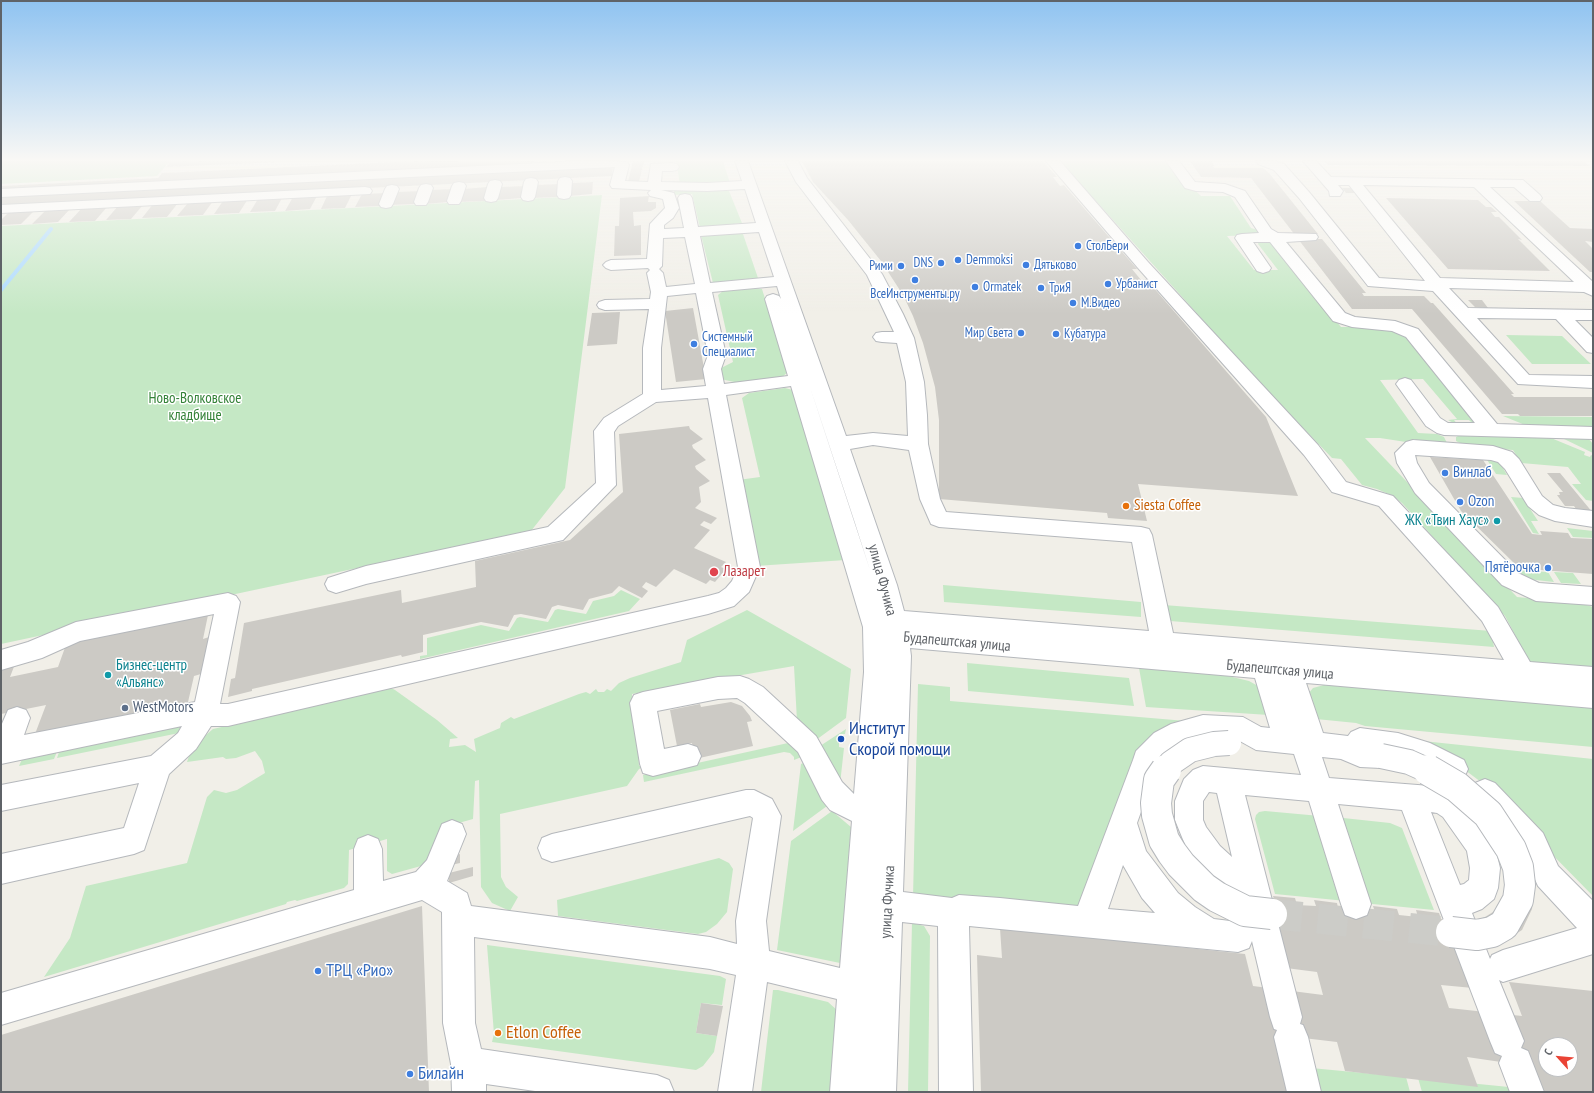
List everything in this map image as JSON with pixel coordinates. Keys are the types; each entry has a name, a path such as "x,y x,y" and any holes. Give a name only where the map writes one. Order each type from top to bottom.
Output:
{"street":[{"path":"29,222 38,212"},
{"path":"65,221 73,212"},
{"path":"102,219 108,212"},
{"path":"137,217 141,212"},
{"path":"652,396 652,348 659,298 654,267 657,224 670,212"},
{"path":"2,752 190,713 205,713 216,716 228,715 690,610 726,600 734,594 741,586 749,567 712,369 717,354 686,212"},
{"name":"улица Фучика","path":"752,212 807,379 864,587 888,628 898,656 874,904 854,987 847,1092"},
{"path":"826,212 874,274 895,314 905,338 915,382 918,415 918,444 930,499 939,518 1141,535 1165,651"},
{"path":"1098,212 1311,450 1339,487 1386,501 1490,614 1527,682"},
{"path":"1252,212 1266,232 1274,237 1339,317 1352,322 1395,326 1412,333 1491,430"},
{"path":"1317,212 1374,283 1587,283"},
{"path":"1378,212 1463,314 1524,380 1593,382"},
{"path":"1510,212 1587,283"},
{"path":"657,234 757,228"},
{"path":"1263,268 1242,238 1337,237"},
{"path":"611,266 654,267"},
{"path":"605,306 659,298 703,288 775,282"},
{"path":"1463,314 1593,315"},
{"path":"1561,314 1593,348"},
{"path":"882,337 905,338"},
{"name":"улица Фучика","path":"807,379 839,444 881,571 888,628 876,672 865,811 874,904 879,1092"},
{"path":"336,584 366,575 555,534 606,485 604,431 611,422 652,396 717,391 807,379"},
{"path":"1405,384 1433,422 1444,429 1457,450"},
{"path":"1444,429 1548,433 1593,433"},
{"path":"839,444 873,439 918,444"},
{"path":"1593,519 1563,516 1546,510 1535,501 1512,464 1505,457 1493,452 1413,447 1405,453 1407,463 1422,488 1510,579 1536,592 1593,596"},
{"path":"1,660 33,651 76,632 228,602 205,713 187,741 158,767 134,840 1,869"},
{"name":"Будапештская улица","path":"888,628 1527,682 1593,697"},
{"path":"1268,660 1302,743 1319,790 1356,904"},
{"name":"Будапештская улица","path":"1268,660 1290,671 1527,682 1593,678"},
{"path":"1290,671 1302,743"},
{"path":"688,756 653,764 643,703 718,688 740,687 754,695 807,744 832,791 840,801 853,808 865,811"},
{"path":"2,752 17,718"},
{"path":"1088,921 1146,760 1158,746 1171,736 1203,727 1243,729 1242,741"},
{"path":"1345,747 1352,740 1398,745 1432,757 1464,775 1490,796 1533,842 1548,876 1593,923"},
{"path":"1272,914 1238,908 1217,898 1204,888 1181,865 1164,840 1157,815 1156,804 1159,780 1171,763 1190,750 1214,744 1242,741 1302,743 1345,747 1360,755 1381,756 1409,762 1425,768 1457,787 1488,814 1499,829 1518,867 1520,886 1518,900 1504,925 1492,932 1477,936 1451,932"},
{"path":"1,798 158,767"},
{"path":"1252,878 1238,877 1224,870 1210,856 1196,838 1188,820 1189,800 1194,788 1203,779 1443,800 1453,808 1472,832 1481,847 1485,868 1482,888 1471,898 1452,902"},
{"path":"1228,781 1304,1092"},
{"path":"1411,798 1516,1065"},
{"path":"552,848 746,803 754,803 762,808 767,816 751,920 754,964 735,1092"},
{"path":"874,904 953,913 959,910 1224,935 1184,918 1167,904 1153,887 1136,860 1129,846 1123,822"},
{"path":"1,1009 425,884 437,870 452,834"},
{"path":"368,849 369,901"},
{"path":"425,884 456,904 458,920 459,1023 468,1078 657,1092"},
{"path":"953,913 956,1092"},
{"path":"458,920 710,953 854,987"},
{"path":"1503,966 1593,939"}],"green space":[{"name":"Ново-Волковское кладбище","path":"272,212 600,212 565,488 531,531 1,644 1,226"},
{"path":"696,212 738,212 742,223 700,228"},
{"path":"1106,212 1241,212 1251,228 1261,231 1260,235 1227,236 1254,270 1278,270 1258,244 1259,241 1270,242 1341,327 1379,327 1407,335 1476,424 1473,424 1469,420 1454,420 1459,426 1448,420 1457,419 1423,379 1380,380 1418,433 1437,434 1444,437 1447,443 1419,444 1380,438 1365,438 1517,597 1580,603 1593,607 1593,668 1530,663 1505,616 1402,503 1393,496 1377,489 1362,485 1341,459 1332,458 1255,378"},
{"path":"737,232 743,234 758,278 713,283 701,235"},
{"path":"756,288 762,289 788,372 782,377 739,383 722,379 719,369 733,362 718,295 723,291"},
{"path":"1506,335 1562,336 1591,364 1532,364"},
{"path":"785,388 793,390 846,560 755,566 738,480 760,477 742,398 749,393"},
{"path":"1503,416 1593,417 1593,426 1530,427"},
{"path":"1460,435 1551,438 1585,452 1584,455 1590,457 1591,455 1593,456 1593,501 1586,500 1572,484 1581,484 1568,467 1521,463 1513,450 1468,447 1456,441 1456,437"},
{"path":"1562,438 1588,438 1593,444 1593,453"},
{"path":"1486,458 1500,463 1507,475 1496,474"},
{"path":"1511,497 1523,498 1538,521 1531,521 1539,534 1533,533"},
{"path":"1567,528 1593,531 1593,538 1573,537"},
{"path":"1508,562 1529,571 1548,572 1554,582 1527,579"},
{"path":"1554,572 1573,573 1581,584 1561,583"},
{"path":"943,585 1141,602 1141,617 944,602"},
{"path":"621,590 640,599 629,611 420,659 420,656 427,655 427,638 481,625 509,631 517,618 520,617 548,622 555,610 558,609 586,614 593,601 614,596"},
{"path":"1164,605 1491,631 1494,647 1170,621"},
{"path":"747,610 851,669 846,718 816,740 797,721 794,666 632,694 633,715 636,715 639,766 651,762 650,764 639,769 627,786 500,814 501,877 506,887 518,897 510,911 492,903 481,887 479,780 475,781 473,819 444,827 442,840 426,862 421,866 392,874 387,871 387,839 349,850 348,884 344,888 297,901 287,902 286,904 44,977 70,938 86,886 187,863 207,797 214,790 226,793 237,790 265,773 262,761 255,751 236,758 226,759 223,757 187,762 190,753 201,739 213,729 391,688 437,720 458,738 450,739 449,747 465,745 476,752 474,739 500,728 501,723 511,717 514,719 579,694 586,692 590,694 596,689 598,692 604,692 607,689 611,691 619,683 630,678 681,662 687,640"},
{"path":"967,663 1129,678 1134,706 968,691"},
{"path":"1139,668 1228,676 1249,681 1258,686 1269,715 1146,707"},
{"path":"918,684 950,687 950,701 1198,722 1186,725 1081,909 913,897"},
{"path":"1324,685 1593,707 1593,747 1365,726 1356,723 1316,719 1308,694 1313,688"},
{"path":"186,722 179,733 57,758 60,749 147,734 153,732 154,729"},
{"path":"846,729 845,734 839,734 839,747 844,748 840,784 820,746"},
{"path":"1404,739 1593,759 1593,896 1481,782 1457,764"},
{"path":"792,743 804,756 794,760 794,757 790,753 784,752 644,782 643,775"},
{"path":"58,749 54,759 19,766 23,757"},
{"path":"806,762 822,799 827,806 793,831 801,764"},
{"path":"832,811 851,827 840,963 777,950 791,841"},
{"path":"1265,811 1320,816 1346,901 1275,894 1255,819 1259,812"},
{"path":"1334,817 1390,823 1402,828 1434,910 1362,903"},
{"path":"719,858 729,863 733,869 727,912 717,924 706,932 698,934 558,916 557,900"},
{"path":"912,923 924,926 930,936 928,1092 908,1092"},
{"path":"487,945 720,976 726,979 722,1005 701,1003 696,1033 717,1036 714,1052 703,1066 696,1070 492,1042 494,1034"},
{"path":"773,990 828,1002 838,1011 832,1092 761,1092"},
{"path":"1311,1068 1406,1077 1410,1092 1317,1092"},
{"path":"1418,1078 1519,1088 1521,1092 1422,1092"}],"building":[{"path":"9,212 33,212 21,224 1,225 1,220"},
{"path":"44,212 67,212 58,222 32,224"},
{"path":"78,212 103,212 95,221 69,222"},
{"path":"113,212 137,212 131,219 106,220"},
{"path":"147,212 171,212 167,217 142,218"},
{"path":"180,212 205,212 203,215 177,216"},
{"path":"215,212 240,212 239,213 214,214"},
{"path":"619,212 633,212 634,226 641,225 641,255 614,256 615,226 619,226"},
{"name":"Кубатура","path":"841,212 1087,212 1137,269 1132,269 1141,280 1146,279 1266,417 1298,496 1138,484 1147,521 1108,518 1107,513 939,499 939,420 935,387 923,343 903,295 881,261"},
{"path":"1277,212 1300,212 1318,234 1314,234 1317,239 1322,239 1366,293 1362,293 1364,296 1424,296 1431,303 1433,303 1514,394 1511,394 1514,397 1593,397 1593,416 1520,416 1518,414 1502,414 1412,309 1352,309"},
{"path":"1398,212 1491,212 1495,217 1499,217 1522,240 1518,239 1550,271 1448,269"},
{"path":"1526,212 1552,212 1570,228 1593,229 1593,242 1585,241 1593,249 1593,272 1590,272"},
{"path":"1468,300 1482,300 1488,308 1475,307"},
{"path":"693,308 706,379 676,382 665,311"},
{"path":"620,312 617,344 587,346 592,313"},
{"path":"689,426 690,429 703,439 692,445 693,448 706,460 695,466 696,469 710,481 699,487 701,502 695,508 717,518 711,524 704,521 700,525 710,530 694,548 726,562 721,567 726,569 715,582 710,580 706,584 674,569 656,587 646,582 642,587 648,591 642,598 619,586 612,593 589,599 583,610 558,605 552,607 546,619 521,614 514,615 508,627 481,622 423,635 423,652 402,657 401,655 252,689 252,691 228,697 231,679 235,678 244,623 401,590 402,603 476,587 475,561 570,540 623,492 619,434"},
{"name":"ЖК «Твин Хаус»","path":"1430,457 1483,460 1532,534 1542,535 1540,531 1568,533 1571,538 1593,539 1593,574 1528,569 1516,565 1461,511"},
{"path":"1547,473 1560,473 1593,513 1578,512 1574,506 1565,506 1557,495 1560,495 1559,492 1563,492"},
{"name":"Бизнес-центр «Альянс»","path":"208,615 203,639 209,637 201,674 194,676 188,702 35,734 46,705 1,714 1,667 15,664 10,677 58,667 67,642"},
{"path":"731,702 742,706 750,716 752,721 747,722 753,746 695,759 692,743 677,746 670,710 700,704 701,707"},
{"path":"1398,751 1534,888 1532,909 1522,930 1499,945 1482,946 1473,988 1441,985 1449,1008 1522,1016 1509,982 1593,991 1593,1092 1539,1092 1501,1062 1467,1057 1478,1087 1345,1071 1337,1042 1278,1035 1291,1092 981,1092 977,955 1002,958 1000,928 1245,954 1253,986 1323,995 1317,972 1286,968 1275,924 1191,889 1152,767 1222,753 1188,763 1174,777 1168,810 1183,850 1275,902 1273,896 1295,898 1297,905 1316,906 1314,900 1337,903 1338,908 1375,912 1373,906 1397,909 1399,915 1418,917 1416,910 1439,913 1441,919 1472,922 1493,912 1501,902 1507,881 1503,858"},
{"path":"460,854 460,863 451,865 451,857"},
{"path":"473,867 473,876 449,883 449,873"},
{"name":"ТРЦ «Рио»","path":"422,906 429,1092 1,1092 1,1035"},
{"path":"701,1003 723,1006 717,1036 696,1033"}],"waterway":[{"path":"1,290 51,229"}],"tunnel":[{"path":"1272,914 1451,932"}],"place":[{"name":"СтолБери","path":"1078,246"},
{"name":"Demmoksi","path":"958,260"},
{"name":"DNS","path":"941,263"},
{"name":"Дятьково","path":"1026,265"},
{"name":"Рими","path":"901,266"},
{"name":"ВсеИнструменты.ру","path":"915,280"},
{"name":"Урбанист","path":"1108,284"},
{"name":"Ormatek","path":"975,287"},
{"name":"ТриЯ","path":"1041,288"},
{"name":"М.Видео","path":"1073,303"},
{"name":"Мир Света","path":"1021,333"},
{"name":"Кубатура","path":"1056,334"},
{"name":"Системный Специалист","path":"694,344"},
{"name":"Винлаб","path":"1445,473"},
{"name":"Ozon","path":"1460,502"},
{"name":"Siesta Coffee","path":"1126,506"},
{"name":"ЖК «Твин Хаус»","path":"1497,521"},
{"name":"Пятёрочка","path":"1548,568"},
{"name":"Лазарет","path":"714,572"},
{"name":"Бизнес-центр «Альянс»","path":"108,675"},
{"name":"WestMotors","path":"125,708"},
{"name":"Институт Скорой помощи","path":"841,739"},
{"name":"ТРЦ «Рио»","path":"318,971"},
{"name":"Etlon Coffee","path":"498,1033"},
{"name":"Билайн","path":"410,1074"}]}
